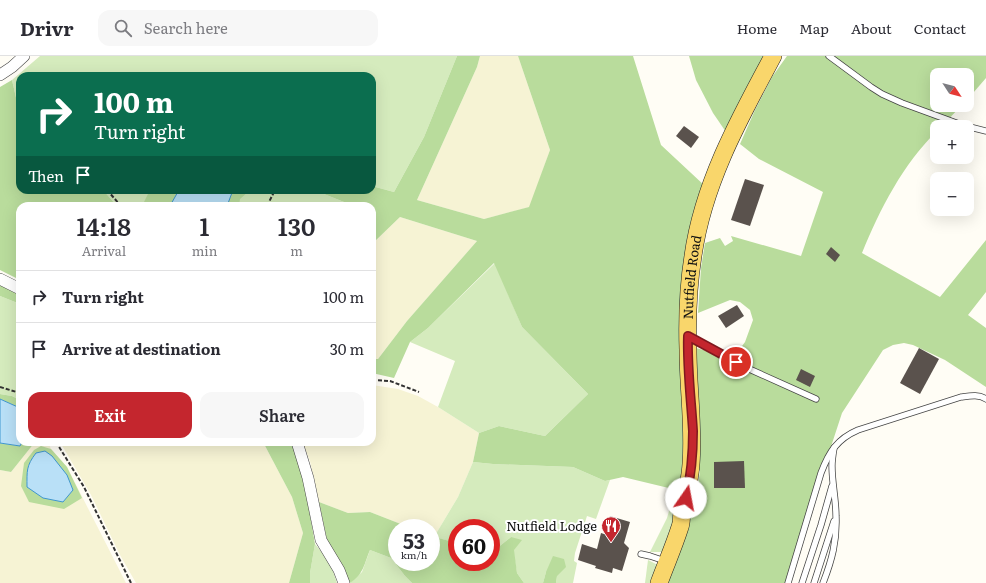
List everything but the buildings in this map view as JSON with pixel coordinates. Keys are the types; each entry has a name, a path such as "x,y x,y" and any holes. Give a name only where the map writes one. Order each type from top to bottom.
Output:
{"main road":[{"name":"Nutfield Road","path":"659,583 681,525 682,513 689,482 693,432 688,350 688,300 698,228 707,193 727,146 773,56"}],"street":[{"path":"0,75 24,56"},
{"path":"0,279 16,287"},
{"path":"298,446 308,478 321,540 339,570 344,583"}],"lane":[{"path":"829,56 882,94 902,103 986,131"},
{"path":"688,336 747,368 816,399"},
{"path":"788,583 821,473 826,459 835,446 849,434 858,430 961,397 971,396 983,397 986,399"},
{"path":"823,583 833,553 836,535 832,460 835,446"},
{"path":"802,583 833,482"},
{"path":"814,583 836,515"},
{"path":"641,554 667,562"}],"path":[{"path":"111,194 118,202"},
{"path":"376,380 390,381 420,392"},
{"path":"0,387 16,392"},
{"path":"58,446 84,487 131,583"}],"shaded area":[{"path":"480,56 518,56 550,150 530,207 484,219 417,200 477,67"},
{"path":"400,217 477,241 407,321 378,359 376,359 376,240"},
{"path":"376,386 398,389 418,396 479,433 473,462 458,497 440,527 440,519 388,519 370,512 348,513 319,502 310,461 304,446 376,446"},
{"path":"32,446 50,446 67,467 126,583 0,583 0,470 11,472"},
{"path":"62,446 265,446 292,497 303,533 289,583 136,583 120,555 91,495"}],"green space":[{"path":"40,56 457,56 424,137 394,192 376,187 376,72 21,72"},
{"path":"457,56 480,56 477,67 417,200 484,219 529,207 550,150 518,56 633,56 661,145 705,186 686,445 681,479 677,490 623,477 605,481 573,467 473,462 479,433 499,426 545,436 588,394 522,327 494,263 428,328 410,342 394,378 376,374 376,359 378,359 407,321 477,241 400,217 376,240 376,202 344,202 324,194 376,194 376,187 394,192 424,137"},
{"path":"689,56 765,56 726,132 713,113 696,80"},
{"path":"787,56 986,56 986,78 974,92 974,68 930,68 930,112 955,112 948,120 930,120 930,139 913,158 894,188 862,253 940,297 986,240 986,292 968,315 986,328 986,387 945,360 913,345 904,343 893,345 883,350 842,413 787,583 659,583 682,513 694,511 700,471 695,466 696,348 730,357 737,353 745,342 753,320 750,310 740,302 730,300 698,313 701,268 705,243 720,238 725,246 733,241 731,236 801,256 823,192 759,159 740,144 772,77"},
{"path":"16,77 16,98 12,80"},
{"path":"12,80 16,98 16,194 106,194 114,202 16,202 16,278 0,270 0,87"},
{"path":"106,194 324,194 344,202 114,202"},
{"path":"148,194 177,194 172,202 144,202"},
{"path":"232,194 246,194 240,199 240,202 228,202"},
{"path":"495,263 522,327 588,394 545,436 499,426 479,433 438,407 455,361 410,342 428,328"},
{"path":"0,284 16,292 16,302 0,296"},
{"path":"0,296 16,302 16,398 0,394"},
{"path":"0,394 12,396 16,398 16,406 0,399"},
{"path":"0,443 16,446 32,446 11,472 0,470"},
{"path":"41,446 51,449 67,467 82,498 64,509 29,502 21,486 24,463 34,450"},
{"path":"265,446 292,446 294,450 305,485 315,544 310,573 310,583 289,583 303,533 292,497"},
{"path":"473,462 573,467 605,481 610,480 596,519 587,516 575,553 574,561 577,563 573,583 556,583 557,576 546,572 543,583 524,583 517,573 511,537 500,546 500,519 448,519 448,541 440,539 440,527 458,497"},
{"path":"681,479 673,528 662,552 650,552 667,518 675,490 677,490"},
{"path":"319,502 348,513 370,512 388,519 388,557 370,550 361,572 355,580 350,583 327,540"},
{"path":"511,537 522,540 514,550 517,573 524,583 412,583 401,571 440,571 440,538 448,541 448,571 500,571 500,546"},
{"path":"315,544 330,562 337,583 310,583 310,573"},
{"path":"370,550 388,557 388,571 401,571 412,583 350,583 362,572"},
{"path":"553,556 564,559 566,567 557,576 556,583 543,583 546,572"},
{"path":"648,560 658,565 655,583 645,583"}],"water":[{"path":"177,194 232,194 228,202 172,202"},
{"path":"0,399 16,406 16,445 0,443"},
{"path":"45,451 52,456 67,475 73,490 63,502 43,498 27,487 27,473 30,462 36,453"}],"place":[{"name":"Nutfield Lodge","path":"611,543"}],"route":[{"path":"686,498 689,482 693,432 688,336 736,362"}]}
